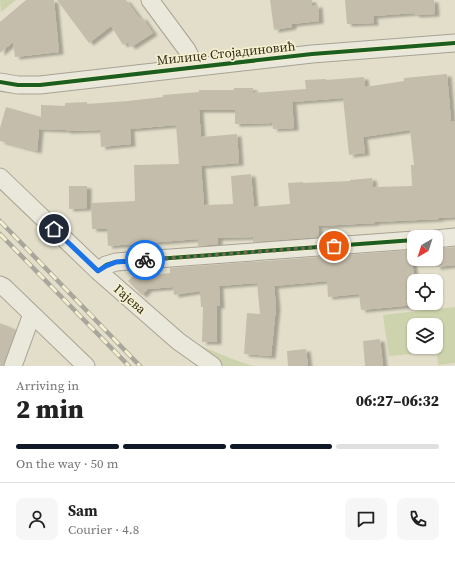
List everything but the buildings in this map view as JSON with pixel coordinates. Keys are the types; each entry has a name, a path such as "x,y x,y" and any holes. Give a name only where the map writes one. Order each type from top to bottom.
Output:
{"street":[{"path":"150,0 187,50 194,67"},
{"name":"Милице Стојадиновић","path":"0,82 18,85 40,84 312,54 455,43"},
{"name":"Гајева","path":"0,177 98,271 178,341 213,366"},
{"path":"443,238 455,237"},
{"path":"98,271 116,262 407,241"},
{"path":"0,285 4,287 86,366"},
{"path":"13,366 32,314"}],"green space":[{"path":"0,0 16,0 1,12"},
{"path":"455,307 455,363 438,365 437,354 443,354 443,318 407,318 407,354 413,354 389,356 383,315 428,310 443,310 443,308"},
{"path":"149,324 232,359 253,366 205,366"}],"railway":[{"path":"0,221 140,366"},
{"path":"0,234 129,366"}],"cycle path":[{"path":"0,82 18,85 40,85 312,54 455,43"},
{"path":"98,271 106,265 116,262 407,241"}],"way so far":[{"path":"145,260 334,246"}],"route":[{"path":"54,229 98,271 116,262 145,260"}]}
